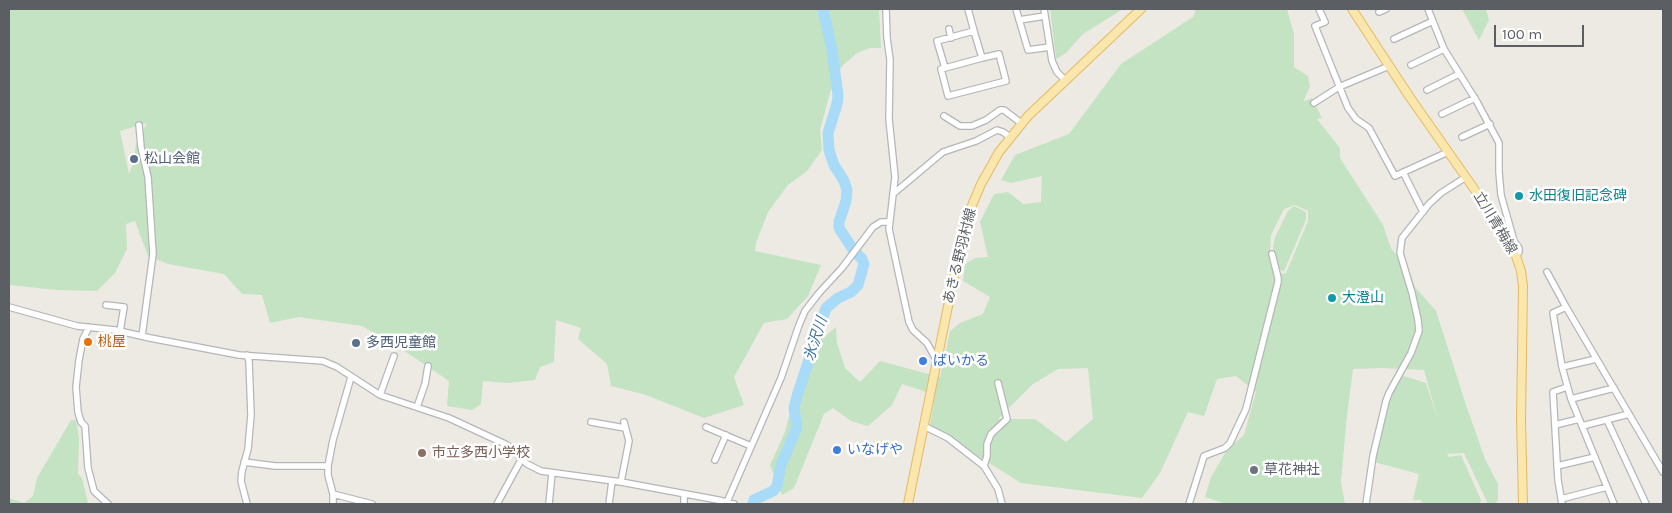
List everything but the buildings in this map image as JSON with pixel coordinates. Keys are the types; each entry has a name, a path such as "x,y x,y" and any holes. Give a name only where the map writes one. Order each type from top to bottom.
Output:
{"main road":[{"name":"あきる野羽村線","path":"908,504 961,242 966,221 984,178 1010,137 1022,123 1141,9"},
{"name":"立川青梅線","path":"1352,9 1389,66 1491,213 1516,256 1523,286 1521,420 1523,504"}],"street":[{"path":"886,9 890,60 889,118 895,174 889,229 909,322 913,330 927,343 937,362"},
{"path":"968,9 982,58"},
{"path":"1016,9 1028,50 1050,47"},
{"path":"1044,9 1055,68 1065,80"},
{"path":"1319,9 1325,22 1314,26 1348,108 1356,118 1369,128 1395,176 1448,152"},
{"path":"1379,12 1386,9"},
{"path":"1428,9 1444,49 1475,98 1499,143 1501,195 1514,241 1519,248 1516,256"},
{"path":"1019,20 1045,16"},
{"path":"1394,39 1433,21"},
{"path":"949,29 950,38"},
{"path":"945,68 937,41 974,31"},
{"path":"1411,65 1444,49"},
{"path":"999,54 1006,81 948,96 941,69 945,68 999,54"},
{"path":"1314,104 1339,87 1389,66"},
{"path":"1427,90 1459,74"},
{"path":"1442,114 1475,98"},
{"path":"944,116 960,126 972,126 986,120 1000,110 1004,110 1022,123"},
{"path":"1462,137 1490,124"},
{"path":"139,125 141,147 148,177 153,254 142,336"},
{"path":"893,194 943,152 976,141 997,130 1010,137"},
{"path":"1403,172 1422,212"},
{"path":"1366,504 1373,456 1386,401 1411,353 1418,331 1418,320 1411,286 1400,253 1402,238 1422,212 1441,193 1466,177"},
{"path":"9,307 77,326 120,331 212,350 332,364 380,395 449,418 505,444 532,468 552,473 621,482 731,503 751,446 781,378 798,325 805,311 873,227 881,222 889,222"},
{"path":"1189,504 1204,456 1225,448 1230,443 1246,409 1278,282 1272,254"},
{"path":"1547,272 1663,472"},
{"path":"106,305 124,307 120,331"},
{"path":"1566,307 1553,313 1562,367 1571,399 1614,504"},
{"path":"90,327 83,339 78,360 76,388 78,412 81,422 85,426 88,468 94,491 108,504"},
{"path":"247,355 249,361 251,416 248,449 241,481 247,504"},
{"path":"380,395 394,356"},
{"path":"1562,367 1596,359"},
{"path":"417,407 425,384 428,366"},
{"path":"333,504 328,466 337,424 351,376"},
{"path":"984,466 987,456 987,444 991,434 1007,419 998,383"},
{"path":"1567,386 1553,392 1561,502 1607,487"},
{"path":"1571,399 1614,388"},
{"path":"1582,426 1629,414"},
{"path":"1555,425 1579,419"},
{"path":"1607,420 1646,504"},
{"path":"591,422 625,425 629,441 621,482"},
{"path":"924,426 948,438 984,466 998,489 1002,504"},
{"path":"706,427 751,446"},
{"path":"715,460 726,435"},
{"path":"1557,466 1595,457"},
{"path":"497,504 521,460"},
{"path":"244,462 275,466 328,466"},
{"path":"548,504 552,473"},
{"path":"609,504 612,481"},
{"path":"333,494 372,504"},
{"path":"684,494 684,504"}],"green space":[{"path":"9,9 879,9 881,48 870,48 857,53 843,65 833,82 820,130 822,150 807,171 788,185 768,212 756,243 755,251 821,265 808,296 787,319 764,323 734,377 744,405 704,418 646,395 611,386 607,364 578,339 581,328 556,320 554,362 540,367 535,380 507,383 483,381 481,404 472,410 447,406 449,381 397,346 362,326 299,317 270,323 262,295 242,294 224,274 168,264 148,256 135,221 126,224 127,249 115,273 97,291 57,290 9,285","holes":["147,123 136,144 133,164 129,174 120,131"]},
{"path":"1050,9 1123,9 1083,34 1066,53 1056,59"},
{"path":"1196,9 1287,9 1294,34 1294,67 1308,76 1310,86 1304,100 1312,98 1322,118 1317,119 1340,148 1340,158 1383,225 1391,248 1410,273 1415,287 1436,311 1485,459 1498,484 1498,500 1495,504 1488,504 1464,453 1449,454 1447,452 1449,457 1461,455 1481,500 1480,504 1422,504 1421,500 1413,500 1419,474 1374,462 1391,393 1401,375 1426,383 1438,420 1424,370 1382,368 1353,369 1341,482 1345,504 1226,504 1205,497 1211,477 1227,450 1244,435 1256,392 1236,376 1217,379 1204,416 1188,412 1160,473 1142,498 1021,483 930,426 935,395 902,384 892,405 868,426 851,421 833,408 824,414 794,488 782,495 770,465 785,432 793,400 817,343 836,327 837,343 845,368 860,382 880,361 940,377 950,331 960,323 983,314 990,297 963,281 965,264 975,258 988,257 980,222 994,194 1008,192 1023,204 1041,202 1042,176 1011,183 1001,180 1015,155 1069,134 1121,64 1193,17","holes":["1295,205 1308,211 1308,221 1286,273 1274,275 1270,253 1271,235 1284,209","1088,368 1093,419 1066,442 1035,419 998,419 1033,384 1058,369"]},
{"path":"1462,9 1486,9 1489,20 1479,40"},
{"path":"1294,206 1306,212 1306,220 1284,271 1279,270 1273,248 1275,237 1288,211"},
{"path":"71,420 76,420 79,438 78,474 82,478 88,503 93,504 9,504 9,498 24,503 33,496 37,478"}],"waterway":[{"name":"氷沢川","path":"753,504 754,500 773,491 777,486 781,465 797,427 794,408 797,396 826,308 838,298 851,292 858,285 864,264 839,228 847,190 834,165 829,150 828,133 838,96 832,50 823,9"}],"place":[{"name":"松山会館","path":"134,159"},
{"name":"水田復旧記念碑","path":"1519,196"},
{"name":"大澄山","path":"1332,298"},
{"name":"桃屋","path":"88,342"},
{"name":"多西児童館","path":"356,343"},
{"name":"ばいかる","path":"923,361"},
{"name":"いなげや","path":"837,450"},
{"name":"市立多西小学校","path":"422,453"},
{"name":"草花神社","path":"1254,470"}]}
